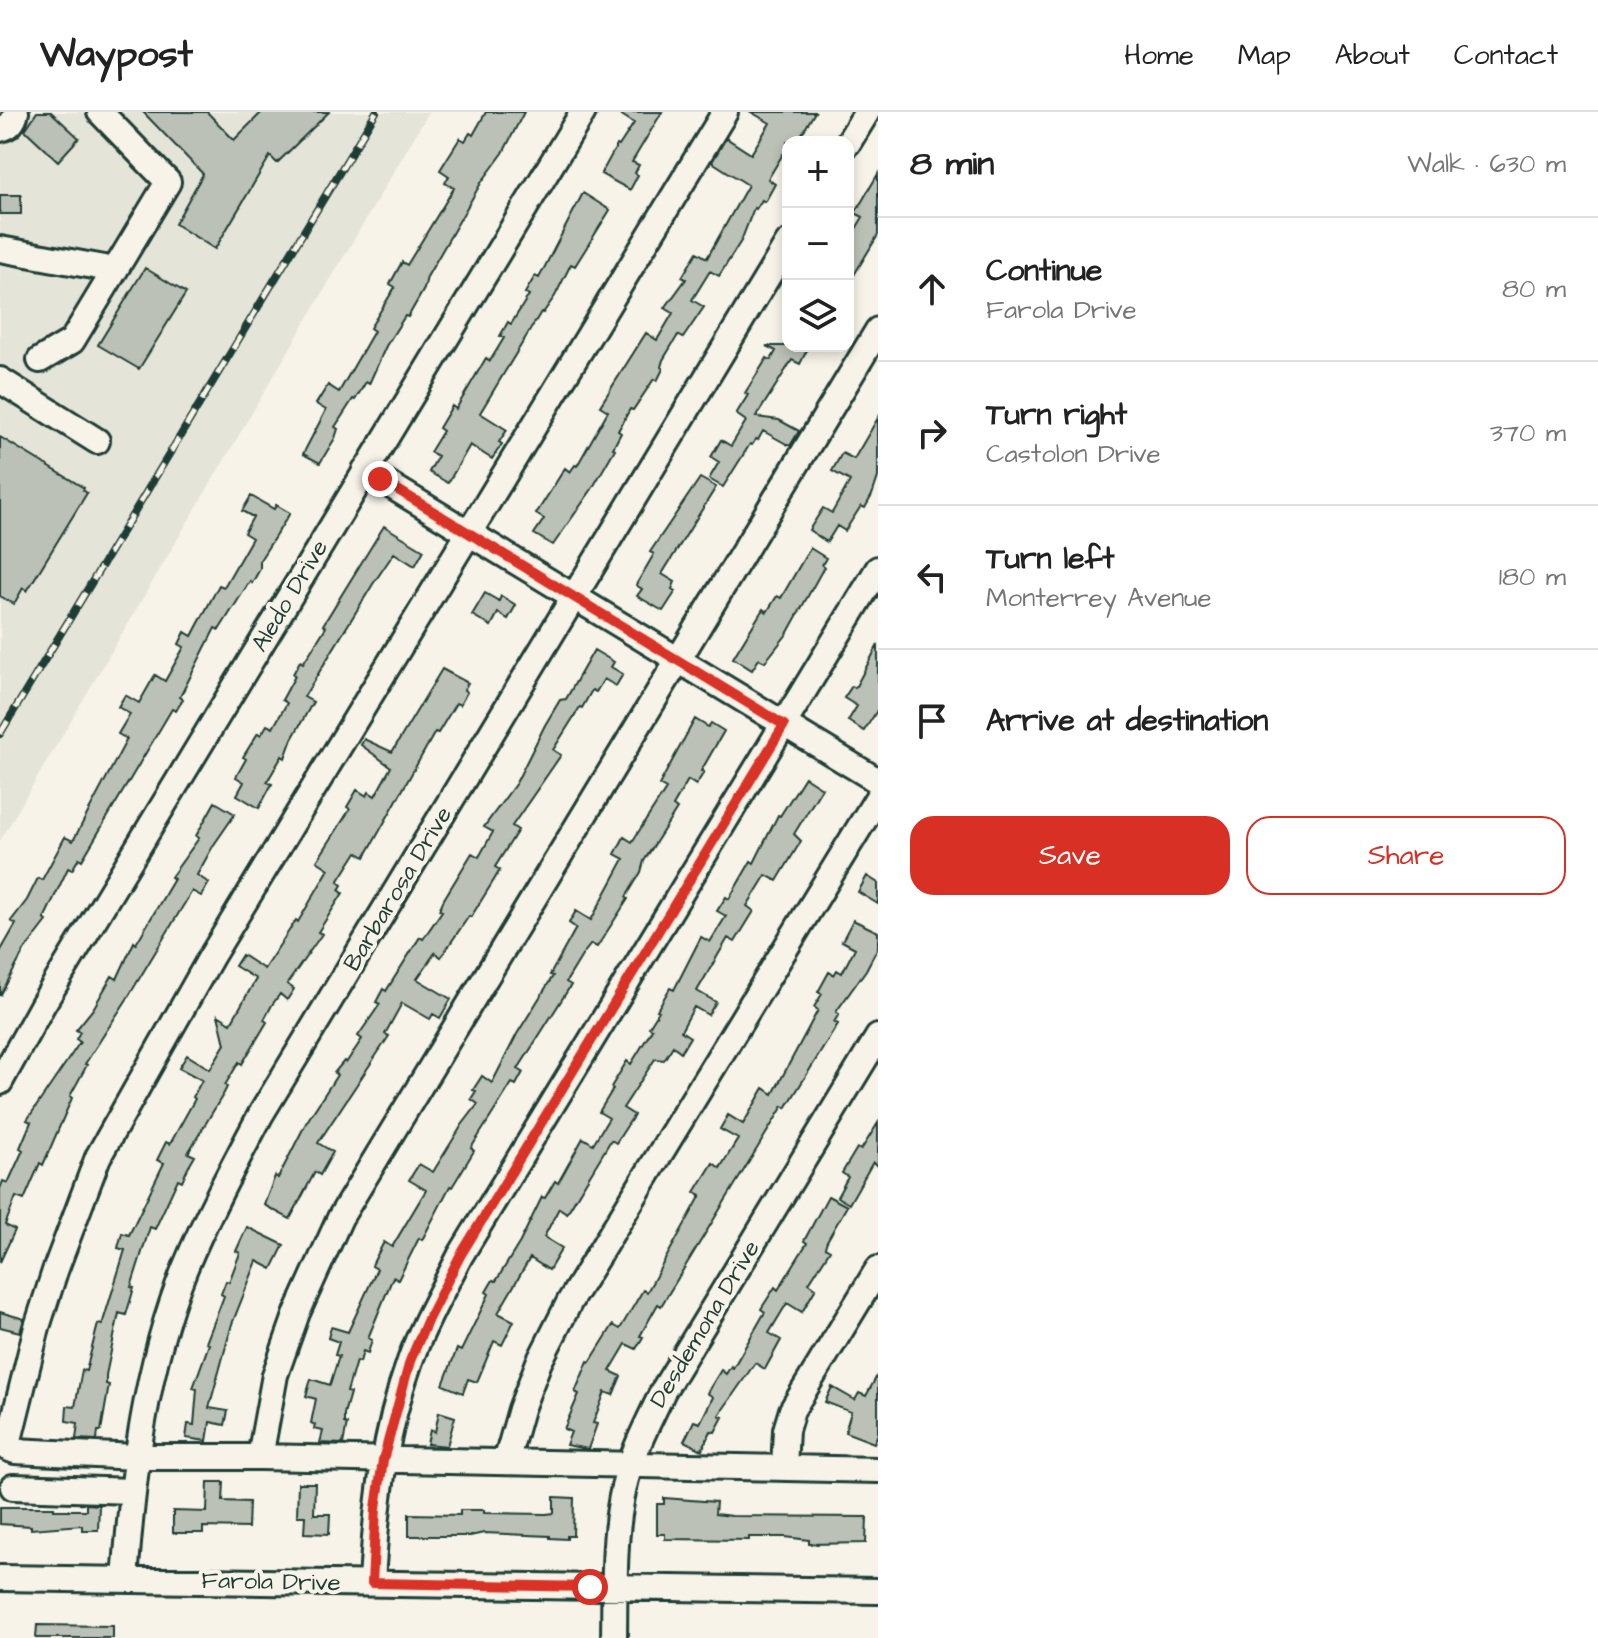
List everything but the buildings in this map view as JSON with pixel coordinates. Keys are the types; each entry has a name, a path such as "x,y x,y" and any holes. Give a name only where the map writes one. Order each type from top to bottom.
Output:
{"street":[{"path":"0,129 14,121 16,112"},
{"path":"40,360 72,341 168,182 100,112"},
{"name":"Aledo Drive","path":"0,1082 51,990 583,112"},
{"path":"725,112 211,957 98,1157 37,1327 7,1448 15,1451 136,1457 878,1470"},
{"path":"852,136 867,112"},
{"path":"0,249 115,270"},
{"name":"Barbarosa Drive","path":"125,1580 132,1491 146,1399 184,1271 210,1210 261,1114 782,253"},
{"path":"260,1457 275,1375 297,1313 340,1218 878,330"},
{"path":"0,380 97,441"},
{"path":"365,470 878,781"},
{"path":"372,1583 376,1508 383,1460 410,1361 460,1256 878,569"},
{"path":"506,1462 539,1362 570,1301 878,797"},
{"name":"Desdemona Drive","path":"614,1638 619,1518 630,1465 663,1391 878,1037"},
{"path":"784,1467 786,1430 792,1410 878,1269"},
{"path":"13,1487 132,1491"},
{"name":"Farola Drive","path":"0,1578 878,1591"}],"shaded area":[{"path":"0,112 429,112 0,841"}],"railway":[{"path":"0,734 376,112"}],"route":[{"path":"380,479 784,725 460,1256 410,1361 383,1460 376,1508 372,1583 590,1587"}]}
